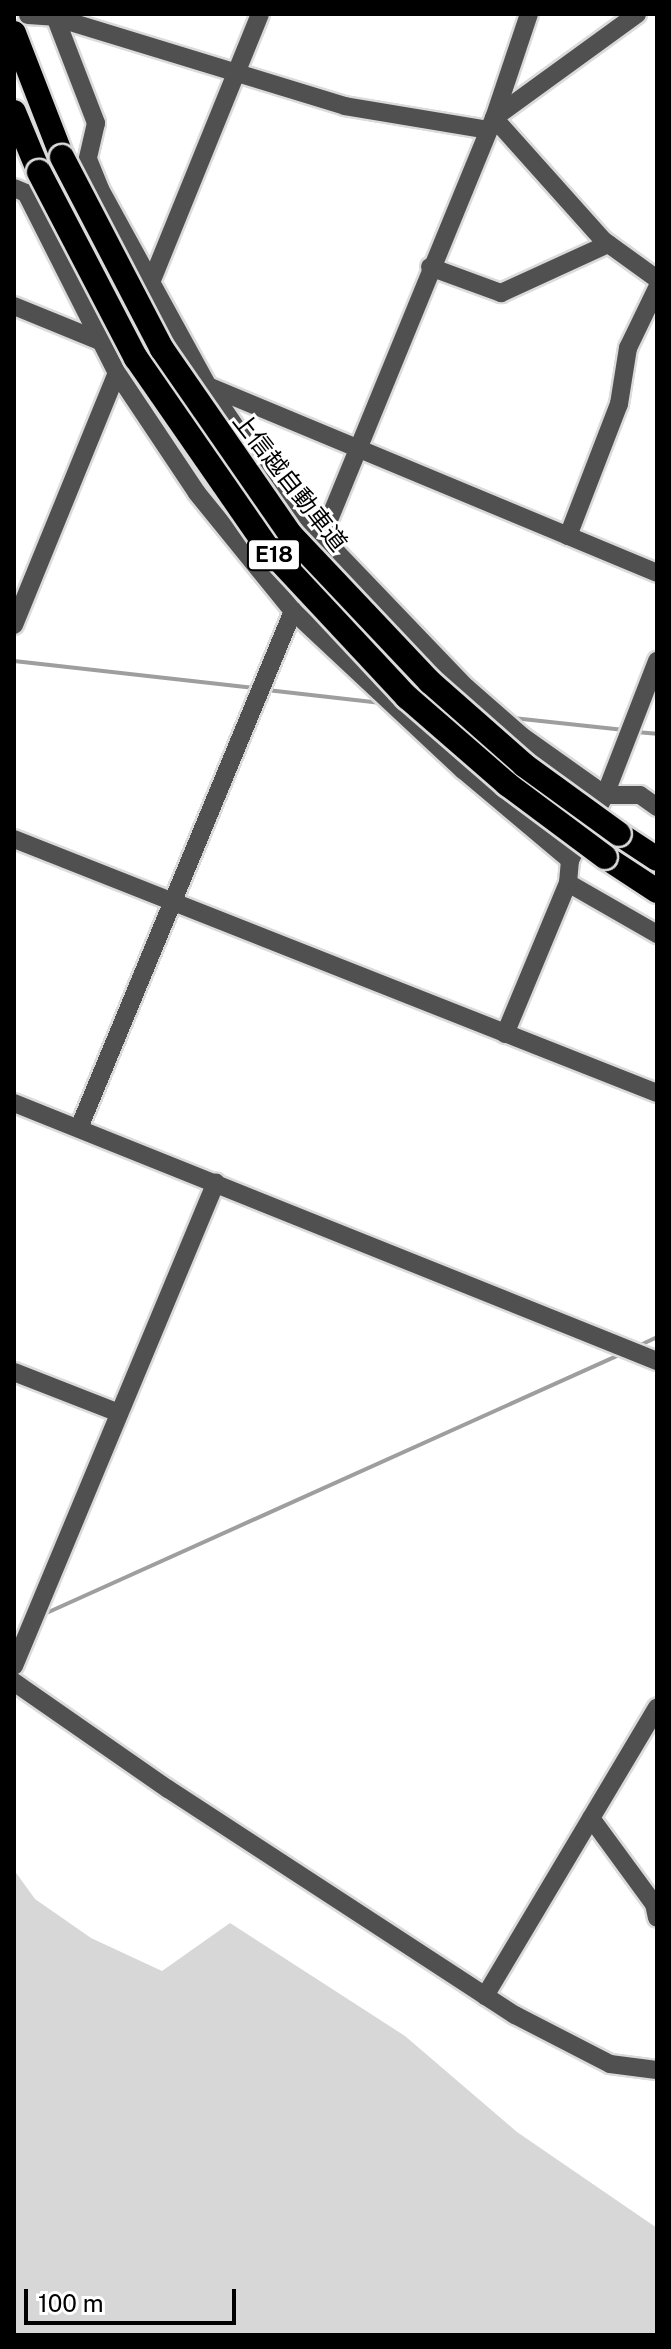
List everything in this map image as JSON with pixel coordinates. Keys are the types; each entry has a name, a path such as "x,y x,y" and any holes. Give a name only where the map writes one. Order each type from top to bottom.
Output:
{"highway":[{"name":"上信越自動車道","path":"14,33 62,157 162,349 291,535 430,682 524,765 657,859"},
{"name":"E18","path":"14,112 39,172 136,358 266,546 417,706 507,784 605,857 657,891"}],"street":[{"path":"150,285 260,14"},
{"path":"322,537 491,124 529,14"},
{"path":"491,124 637,14"},
{"path":"28,15 54,16 235,76 345,106 491,124 608,244 657,279"},
{"path":"54,16 96,123 88,159 92,171 150,285 208,386 322,537 466,687 522,736 605,795 640,795 657,807"},
{"path":"14,188 26,193 117,373 197,493 293,611 463,770 570,860"},
{"path":"430,267 501,293 608,244"},
{"path":"568,536 619,404 628,348 657,288"},
{"path":"14,306 102,342"},
{"path":"14,625 23,577 117,373"},
{"path":"208,386 657,573"},
{"path":"79,1128 293,611"},
{"path":"505,1034 568,883 570,860 605,795 657,661"},
{"path":"14,839 657,1093"},
{"path":"568,883 657,934"},
{"path":"14,1103 657,1361"},
{"path":"14,1666 216,1182"},
{"path":"14,1372 119,1413"},
{"path":"14,1682 485,1996 610,2064 657,2070"},
{"path":"485,1996 655,1714"},
{"path":"591,1818 654,1904 657,1918"}],"shaded area":[{"path":"14,1870 35,1899 91,1938 162,1971 230,1923 405,2036 517,2132 657,2228 657,2335 14,2335"}],"waterway":[{"path":"14,661 254,688"},
{"path":"267,690 381,703"},
{"path":"513,718 624,730"},
{"path":"636,732 657,734"},
{"path":"636,1347 657,1337"},
{"path":"42,1615 621,1354"}]}
